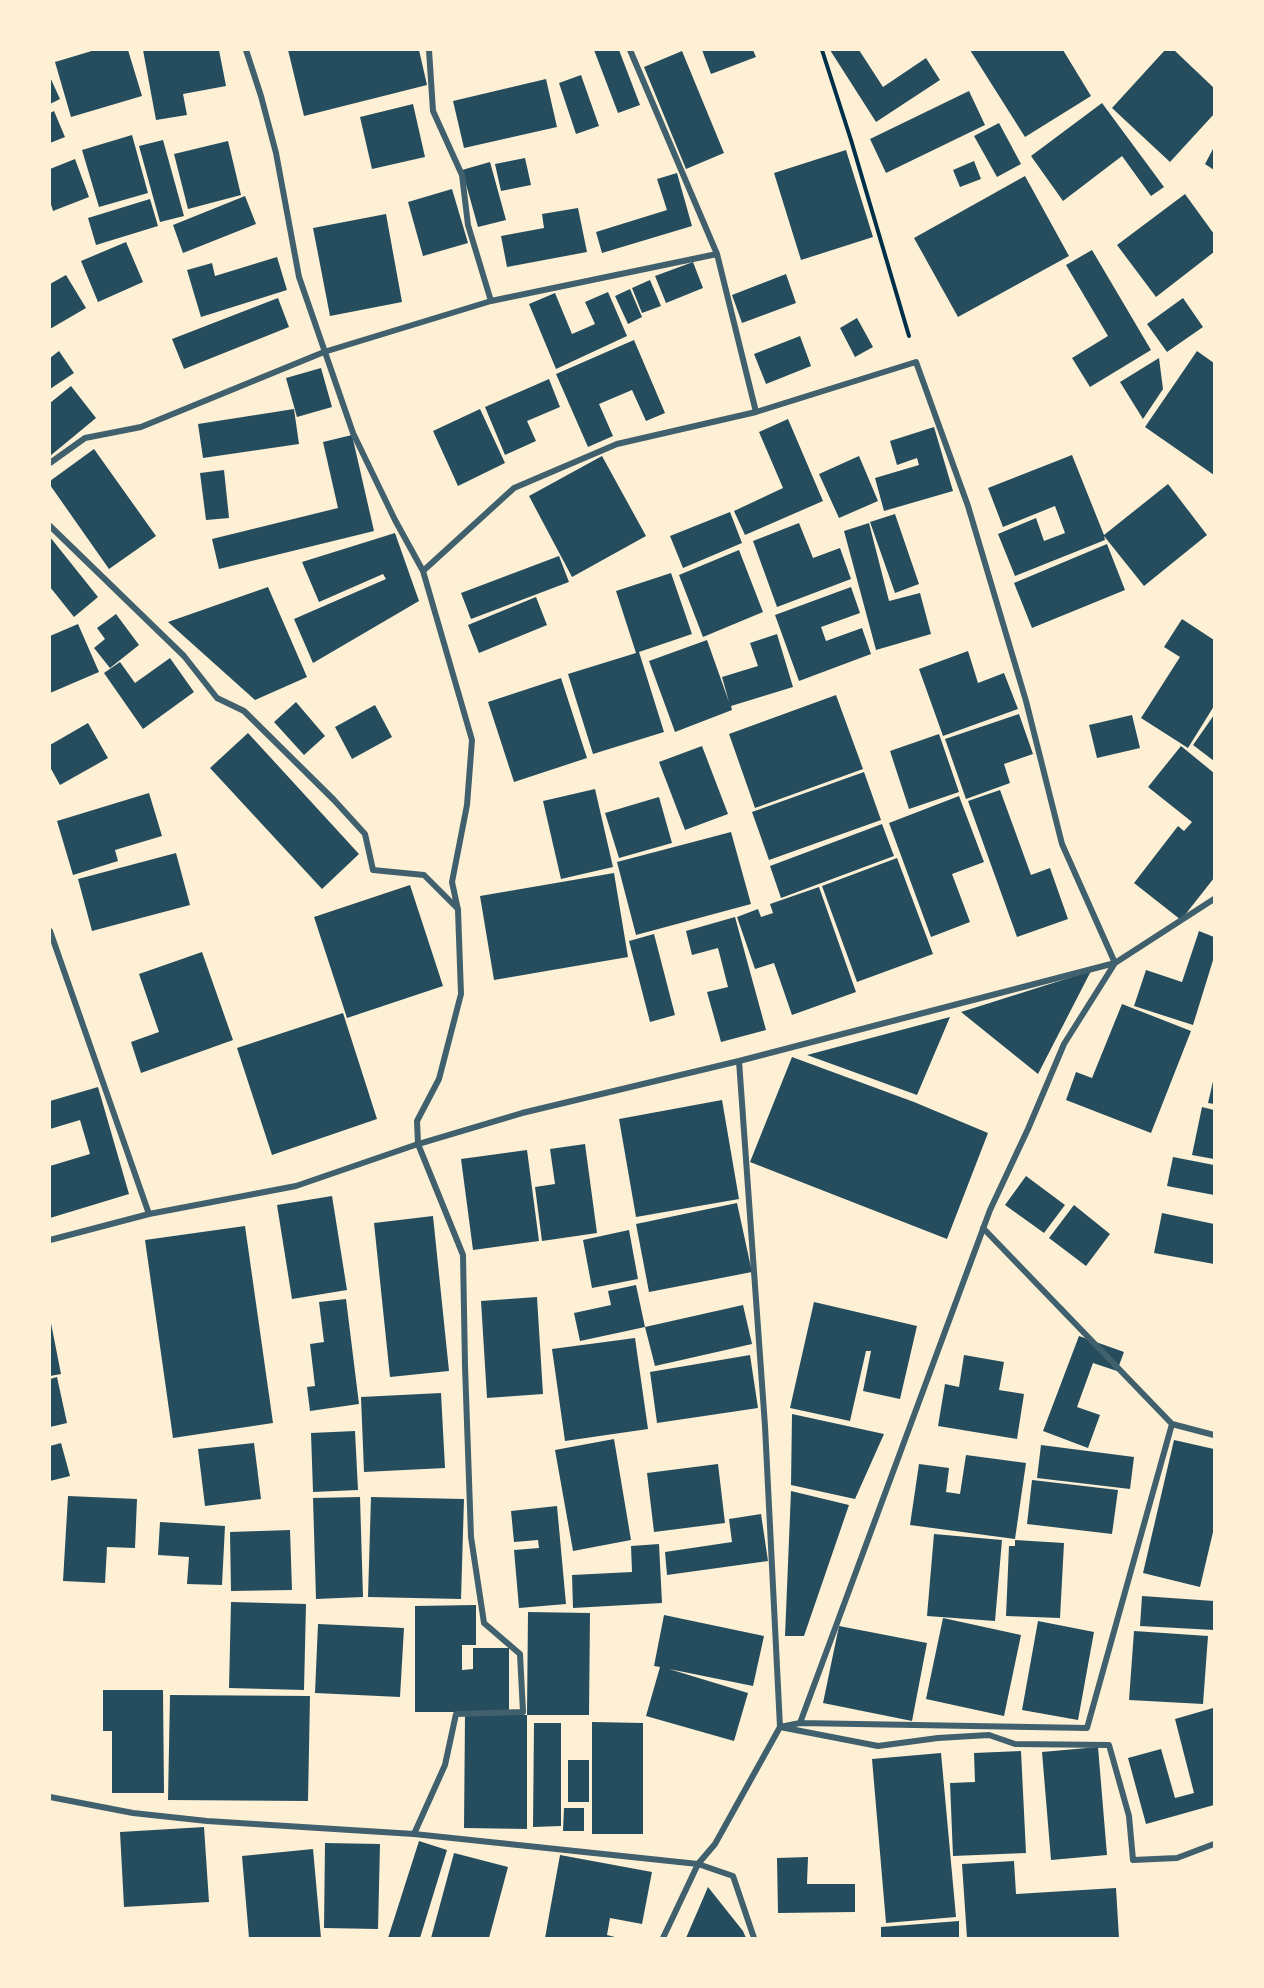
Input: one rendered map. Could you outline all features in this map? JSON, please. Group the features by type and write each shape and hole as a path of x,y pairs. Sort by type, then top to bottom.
{"street":[{"path":"246,50 276,153 299,277 353,433 395,520 423,571 472,740 467,805 452,882 458,910 460,994 439,1079 417,1121 418,1144 463,1255 471,1537 484,1623 520,1654 523,1712 456,1714 445,1765 414,1834"},
{"path":"429,50 433,111 462,175 468,225 491,301"},
{"path":"630,50 717,254 756,412"},
{"path":"50,464 85,438 141,427 324,352 491,301 717,254"},
{"path":"423,571 514,488 617,444 756,412 916,362 975,529 1026,701 1062,844 1115,963"},
{"path":"50,526 184,656 217,698 244,711 334,800 365,834 373,870 424,876 458,910"},
{"path":"50,1240 149,1214 296,1186 418,1144 522,1113 739,1061 1115,963 1215,899"},
{"path":"50,931 149,1214"},
{"path":"800,1723 990,1210 1064,1044 1115,963"},
{"path":"663,1938 698,1864 715,1844 780,1727 765,1426 739,1061"},
{"path":"983,1228 1172,1424 1215,1435"},
{"path":"780,1727 800,1723 1087,1728 1172,1424"},
{"path":"780,1727 879,1746 938,1738 989,1735 1015,1744 1109,1745 1129,1816 1133,1860 1177,1858 1215,1844"},
{"path":"50,1797 133,1813 196,1820 414,1834 698,1864 733,1876 754,1938"}],"path":[{"path":"822,50 851,140 916,362"}],"building":[{"path":"95,50 128,50 142,96 71,117 55,62"},
{"path":"143,50 219,50 226,86 183,94 187,115 156,120"},
{"path":"288,50 419,50 427,85 304,116"},
{"path":"594,50 619,50 640,105 618,113"},
{"path":"702,50 753,50 756,57 711,74"},
{"path":"830,50 859,50 883,87 926,58 940,80 876,122"},
{"path":"970,50 1063,50 1091,96 1025,137"},
{"path":"1165,50 1174,50 1214,88 1214,114 1170,162 1112,108"},
{"path":"682,51 724,153 686,169 644,67"},
{"path":"581,75 599,126 576,134 559,83"},
{"path":"50,77 60,99 50,104"},
{"path":"546,79 557,127 464,148 453,101"},
{"path":"969,91 985,125 886,173 870,139"},
{"path":"1102,103 1164,187 1151,196 1122,156 1063,201 1031,156"},
{"path":"413,104 425,157 372,169 360,117"},
{"path":"54,111 65,137 50,143 50,113"},
{"path":"999,123 1021,164 997,177 974,136"},
{"path":"132,135 148,193 99,207 82,150"},
{"path":"163,140 184,216 160,222 139,146"},
{"path":"228,141 241,195 188,209 174,154"},
{"path":"1214,147 1214,170 1205,164"},
{"path":"846,150 873,237 801,260 774,173"},
{"path":"525,158 531,185 501,191 495,164"},
{"path":"75,159 89,197 53,211 50,201 50,169"},
{"path":"974,161 981,179 960,187 953,170"},
{"path":"490,162 506,220 478,227 462,170"},
{"path":"677,173 692,226 602,253 596,232 667,210 657,179"},
{"path":"1025,176 1069,256 958,317 914,238"},
{"path":"452,189 468,243 423,256 408,202"},
{"path":"1185,194 1214,234 1214,252 1156,297 1117,245"},
{"path":"245,196 256,224 183,253 173,225"},
{"path":"150,199 158,226 96,245 88,218"},
{"path":"578,208 587,252 507,267 501,236 544,228 542,214"},
{"path":"386,214 402,302 330,316 313,228"},
{"path":"126,242 143,282 98,302 81,261"},
{"path":"1092,250 1151,350 1090,387 1072,358 1108,336 1066,265"},
{"path":"277,257 287,290 201,317 187,270 212,263 215,276"},
{"path":"693,262 703,288 666,303 655,276"},
{"path":"786,274 796,303 742,323 732,295"},
{"path":"66,275 86,308 50,329 50,284"},
{"path":"650,280 661,306 642,313 632,288"},
{"path":"630,289 642,317 628,324 615,296"},
{"path":"608,292 627,336 556,369 529,304 555,293 572,334 595,324 585,302"},
{"path":"278,298 289,327 184,369 172,339"},
{"path":"1183,298 1203,327 1167,352 1147,324"},
{"path":"857,318 873,347 855,357 840,328"},
{"path":"800,336 811,366 766,384 754,354"},
{"path":"634,340 665,413 646,421 632,390 599,404 613,436 588,447 556,374"},
{"path":"59,351 74,373 50,389 50,358"},
{"path":"1197,351 1214,363 1214,475 1145,427"},
{"path":"1159,358 1163,389 1143,419 1120,382"},
{"path":"321,368 332,407 297,417 286,378"},
{"path":"549,379 560,407 527,421 536,441 505,455 485,407"},
{"path":"71,386 96,418 50,456 50,403"},
{"path":"294,409 299,444 203,458 198,424"},
{"path":"480,409 505,463 458,486 433,431"},
{"path":"788,419 823,501 745,535 734,511 783,488 759,432"},
{"path":"934,427 953,491 884,511 875,478 919,465 917,458 897,465 890,441"},
{"path":"352,435 374,531 219,569 212,539 338,508 323,442"},
{"path":"94,449 156,536 109,569 50,485 50,481"},
{"path":"1072,455 1104,535 1168,484 1207,535 1144,586 1104,536 1105,540 1015,576 998,534 1036,518 1044,541 1065,533 1055,506 1003,527 988,488"},
{"path":"602,456 646,536 572,577 529,496"},
{"path":"859,456 878,501 839,518 819,474"},
{"path":"224,470 229,518 206,520 200,473"},
{"path":"730,512 742,543 683,568 670,536"},
{"path":"895,514 919,584 895,593 870,522"},
{"path":"799,523 813,558 840,548 851,579 777,607 753,541"},
{"path":"869,523 889,601 920,593 931,634 876,650 844,531"},
{"path":"395,533 419,601 313,663 294,619 386,579 383,574 319,602 302,562"},
{"path":"50,537 98,597 74,617 50,587"},
{"path":"1107,544 1125,590 1032,628 1014,583"},
{"path":"739,550 763,612 703,637 679,575"},
{"path":"559,556 569,582 471,619 461,593"},
{"path":"671,573 692,634 639,652 664,732 593,754 568,674 636,653 616,591"},
{"path":"268,587 307,677 255,700 168,622"},
{"path":"851,587 860,613 821,627 826,641 862,628 871,654 799,681 775,615"},
{"path":"536,597 547,625 479,653 468,625"},
{"path":"116,614 139,645 110,668 94,648 105,639 97,628"},
{"path":"1182,619 1214,640 1214,706 1188,748 1141,718 1180,657 1164,647"},
{"path":"78,624 99,672 50,693 50,636"},
{"path":"777,634 793,687 731,706 732,710 675,732 649,661 707,640 729,702 722,677 758,666 750,643"},
{"path":"968,651 978,683 1004,673 1018,709 943,736 919,669"},
{"path":"170,658 194,692 143,729 104,673 120,662 135,683"},
{"path":"561,678 587,758 514,782 488,702"},
{"path":"836,695 863,769 755,808 729,734"},
{"path":"296,702 325,736 304,755 274,722"},
{"path":"375,705 392,737 352,759 335,727"},
{"path":"1019,714 1033,754 1004,764 1010,783 966,799 945,739"},
{"path":"1132,715 1140,748 1097,758 1089,725"},
{"path":"1214,715 1214,761 1193,745"},
{"path":"88,723 108,758 60,785 50,767 50,745"},
{"path":"248,733 359,854 322,889 210,768"},
{"path":"939,734 959,792 909,809 890,751"},
{"path":"702,746 728,814 685,830 659,762"},
{"path":"1181,746 1214,773 1214,878 1181,920 1134,883 1178,826 1184,831 1192,822 1148,787"},
{"path":"864,772 881,820 769,860 752,812"},
{"path":"595,789 613,867 561,879 543,801"},
{"path":"1000,790 1031,875 1050,868 1068,919 1017,937 968,801"},
{"path":"149,793 162,836 115,850 118,861 73,875 57,821"},
{"path":"959,796 984,862 952,874 970,922 931,937 889,823"},
{"path":"659,797 672,843 619,858 605,813"},
{"path":"882,824 894,856 781,898 770,866"},
{"path":"731,832 751,904 636,935 617,862"},
{"path":"176,853 190,905 92,931 78,879"},
{"path":"897,858 933,954 857,982 822,886"},
{"path":"614,873 628,957 494,980 480,896"},
{"path":"410,885 443,986 347,1018 314,917"},
{"path":"819,887 856,992 792,1015 774,963 755,969 737,917 758,909 761,917 773,913 770,904"},
{"path":"735,917 766,1030 721,1042 707,992 728,987 718,948 692,955 686,931"},
{"path":"1199,931 1214,937 1214,957 1193,1025 1134,1006 1146,970 1182,982"},
{"path":"654,934 675,1015 650,1022 629,941"},
{"path":"202,952 233,1040 141,1073 131,1042 159,1032 139,974"},
{"path":"1091,971 1038,1074 961,1012"},
{"path":"1122,1004 1191,1031 1151,1133 1066,1100 1076,1072 1092,1078"},
{"path":"343,1013 377,1119 272,1155 237,1048"},
{"path":"950,1017 917,1095 807,1055"},
{"path":"792,1057 914,1102 988,1133 947,1239 750,1162"},
{"path":"1214,1077 1214,1104 1208,1103"},
{"path":"98,1087 129,1194 50,1218 50,1166 90,1154 80,1120 50,1129 50,1101"},
{"path":"722,1100 739,1199 636,1217 619,1119"},
{"path":"1202,1107 1214,1110 1214,1159 1192,1155"},
{"path":"585,1144 597,1233 542,1241 535,1187 555,1184 550,1149"},
{"path":"527,1150 539,1241 473,1250 461,1159"},
{"path":"1173,1157 1214,1165 1214,1195 1167,1186"},
{"path":"1026,1176 1065,1205 1044,1233 1005,1205"},
{"path":"332,1196 347,1290 292,1299 277,1205"},
{"path":"737,1203 752,1272 649,1292 636,1224"},
{"path":"1074,1205 1110,1234 1086,1266 1049,1238"},
{"path":"1162,1213 1214,1224 1214,1264 1154,1253"},
{"path":"433,1216 449,1371 390,1377 374,1223"},
{"path":"245,1226 273,1423 173,1438 145,1240"},
{"path":"629,1230 638,1279 592,1288 583,1240"},
{"path":"636,1285 645,1327 580,1341 574,1313 611,1305 608,1291"},
{"path":"537,1297 543,1394 487,1398 481,1301"},
{"path":"346,1299 359,1404 310,1411 307,1387 315,1386 310,1344 324,1342 319,1302"},
{"path":"814,1302 917,1326 900,1399 863,1391 871,1351 866,1351 850,1421 790,1408"},
{"path":"743,1305 752,1344 655,1366 645,1327"},
{"path":"50,1318 61,1374 50,1376"},
{"path":"1079,1336 1124,1352 1117,1371 1093,1363 1077,1407 1100,1415 1088,1448 1043,1431"},
{"path":"635,1338 648,1429 565,1441 552,1349"},
{"path":"750,1355 758,1408 657,1423 650,1372"},
{"path":"964,1355 1004,1362 999,1390 1024,1394 1017,1439 938,1426 945,1384 959,1387"},
{"path":"57,1377 67,1423 50,1427 50,1379"},
{"path":"441,1393 445,1468 364,1472 361,1397"},
{"path":"792,1414 884,1434 855,1499 791,1485"},
{"path":"355,1431 358,1490 313,1492 311,1433"},
{"path":"614,1439 631,1540 573,1551 555,1450"},
{"path":"1174,1440 1214,1449 1214,1528 1200,1587 1143,1573"},
{"path":"61,1443 70,1476 50,1481 50,1446"},
{"path":"254,1443 261,1499 205,1506 198,1449"},
{"path":"1041,1445 1134,1457 1130,1489 1037,1478"},
{"path":"966,1455 1026,1463 1015,1539 910,1525 919,1464 949,1468 946,1492 960,1494"},
{"path":"718,1464 725,1523 654,1532 647,1473"},
{"path":"1032,1480 1118,1490 1112,1534 1027,1524"},
{"path":"791,1491 849,1505 804,1636 785,1636"},
{"path":"68,1496 137,1499 135,1548 107,1547 105,1583 63,1581"},
{"path":"360,1497 363,1597 316,1599 313,1498"},
{"path":"371,1497 464,1499 461,1599 368,1597"},
{"path":"557,1506 566,1604 519,1608 514,1550 539,1548 538,1540 514,1542 511,1511"},
{"path":"761,1514 768,1561 667,1575 665,1552 732,1542 729,1519"},
{"path":"160,1522 225,1526 222,1585 187,1584 189,1557 158,1555"},
{"path":"290,1530 292,1590 231,1591 230,1532"},
{"path":"934,1534 1002,1540 995,1621 927,1616"},
{"path":"1015,1540 1064,1543 1060,1618 1006,1616 1009,1546 1015,1546"},
{"path":"659,1544 662,1603 573,1608 572,1575 632,1572 631,1546"},
{"path":"1142,1596 1214,1601 1214,1630 1140,1626"},
{"path":"231,1602 306,1604 304,1690 229,1688"},
{"path":"476,1605 476,1645 462,1645 462,1670 473,1669 473,1648 509,1648 509,1712 415,1712 415,1606"},
{"path":"528,1612 590,1613 589,1715 527,1715"},
{"path":"664,1615 764,1636 753,1686 669,1669 748,1693 734,1741 646,1716 660,1667 654,1666"},
{"path":"943,1618 1021,1635 1004,1716 926,1699"},
{"path":"1038,1621 1094,1632 1078,1720 1022,1710"},
{"path":"318,1624 404,1628 400,1697 315,1693"},
{"path":"839,1626 927,1643 912,1721 823,1703"},
{"path":"1134,1631 1208,1636 1203,1704 1129,1700"},
{"path":"103,1690 163,1690 164,1793 112,1793 112,1731 103,1731"},
{"path":"170,1695 310,1696 308,1801 168,1800"},
{"path":"1213,1708 1214,1805 1146,1824 1128,1758 1161,1749 1175,1798 1194,1793 1175,1719"},
{"path":"465,1715 527,1715 527,1829 464,1828"},
{"path":"592,1722 643,1723 643,1834 592,1834"},
{"path":"534,1723 561,1723 561,1826 533,1827"},
{"path":"1098,1747 1107,1855 1051,1860 1042,1752"},
{"path":"1021,1751 1026,1853 953,1856 950,1783 975,1782 974,1753"},
{"path":"941,1753 956,1917 886,1923 872,1759"},
{"path":"568,1760 589,1760 589,1802 568,1802"},
{"path":"564,1808 584,1808 584,1831 563,1831"},
{"path":"204,1827 209,1902 124,1907 120,1832"},
{"path":"419,1841 447,1850 420,1938 388,1938"},
{"path":"325,1843 380,1844 378,1929 324,1928"},
{"path":"313,1849 321,1938 249,1938 242,1856"},
{"path":"454,1853 508,1867 489,1938 431,1938"},
{"path":"560,1855 652,1872 642,1924 610,1918 607,1935 619,1938 545,1938"},
{"path":"808,1857 807,1884 855,1884 855,1912 778,1913 777,1858"},
{"path":"1014,1861 1016,1894 1116,1888 1119,1938 967,1938 962,1864"},
{"path":"708,1887 743,1931 746,1938 686,1938"},
{"path":"959,1921 959,1938 881,1938 881,1927"}]}
